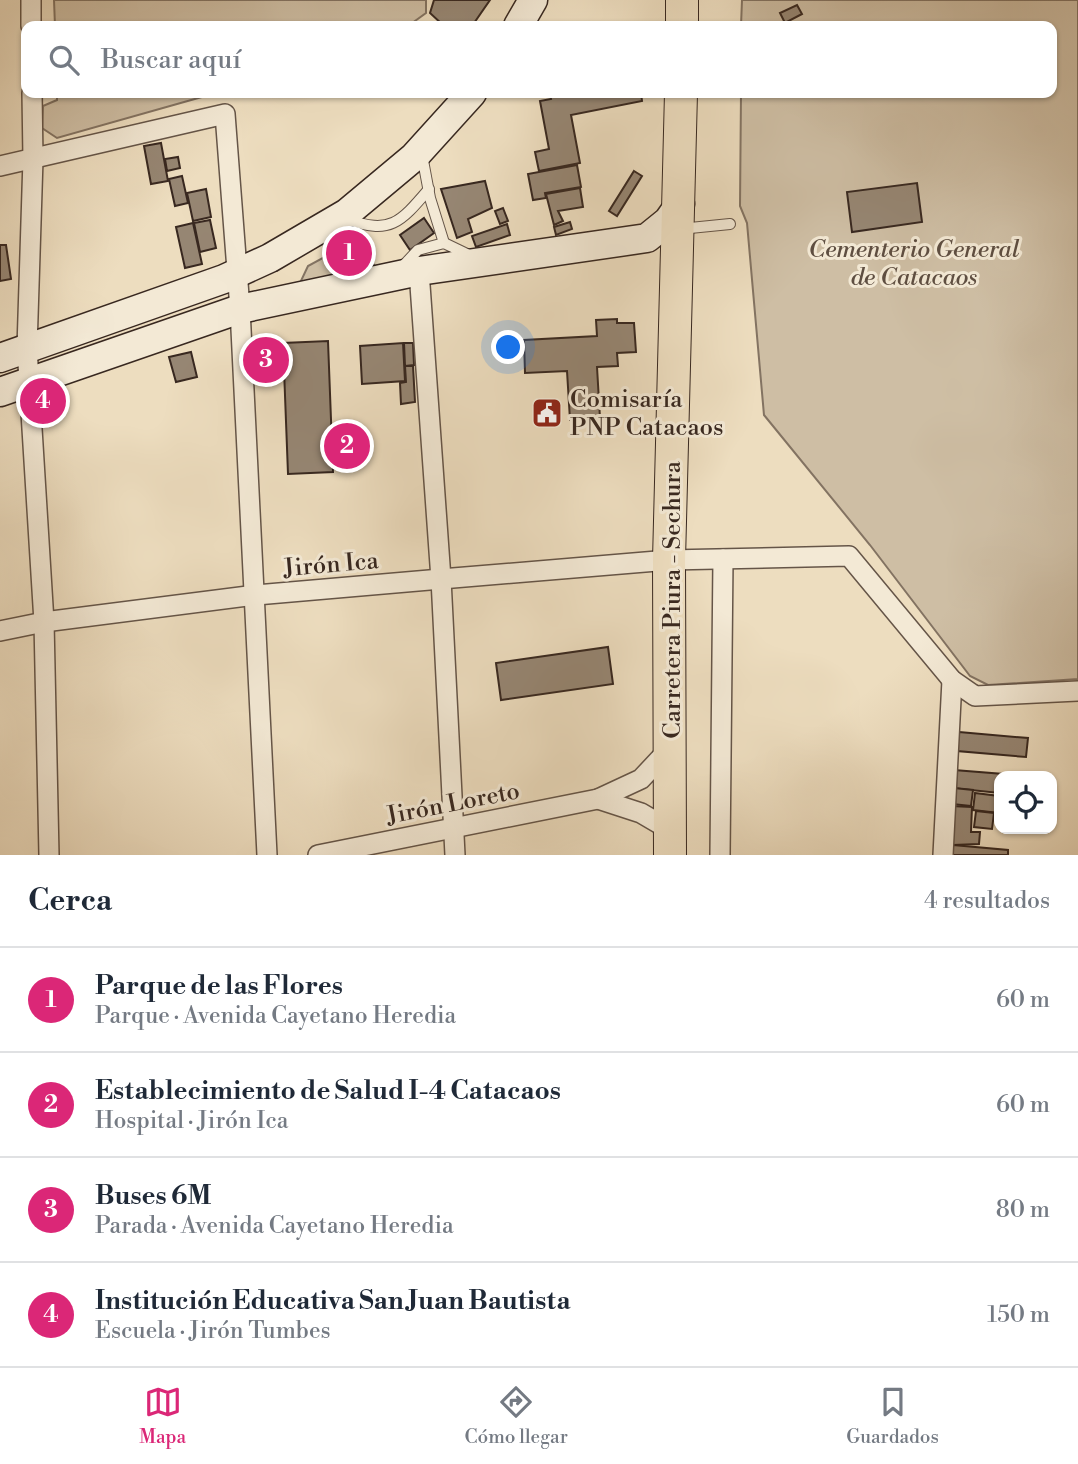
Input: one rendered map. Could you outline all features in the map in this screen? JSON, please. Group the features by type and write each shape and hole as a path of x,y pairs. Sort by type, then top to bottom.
{"main road":[{"path":"521,21 533,0"},
{"path":"682,0 682,21"},
{"path":"0,358 270,258 340,217 421,149 467,98"},
{"name":"Carretera Piura - Sechura","path":"670,843 669,560 679,261 681,98"},
{"path":"0,392 240,309 406,274 647,238 668,221 680,216"},
{"path":"647,238 679,261"}],"street":[{"path":"31,0 31,21"},
{"path":"32,98 33,159 27,348 44,622 50,855"},
{"path":"0,166 225,114 238,272 267,855"},
{"path":"406,274 442,579 454,855"},
{"name":"Jirón Ica","path":"0,631 44,622 256,595 669,560 849,556 952,680"},
{"path":"720,855 723,559"},
{"path":"952,680 975,696 1078,691"},
{"path":"943,855 952,680"},
{"name":"Jirón Loreto","path":"318,855 598,799 641,779 671,747"},
{"name":"Jirón Loreto","path":"598,799 641,813 670,843"}],"lane":[{"path":"421,149 444,243"},
{"path":"340,217 372,229 388,227 412,209 429,189"},
{"path":"680,216 730,224"},
{"path":"406,274 418,250 444,243 483,264"}],"green space":[{"path":"54,0 426,0 426,13 415,21 55,21"},
{"name":"Cementerio General de Catacaos","path":"742,0 1078,0 1078,679 988,685 970,676 870,545 764,415 747,223 740,206 741,98 1057,98 1057,21 741,21"},
{"path":"198,98 57,138 42,128 43,106 57,100"},
{"path":"356,240 377,269 299,285 308,266"}],"building":[{"path":"434,0 490,0 475,21 439,21 430,13"},
{"path":"797,5 802,14 784,21 780,13"},
{"path":"642,98 642,101 571,115 580,163 539,171 535,152 549,149 540,101"},
{"path":"161,143 168,181 151,184 144,146"},
{"path":"178,157 180,168 167,171 165,159"},
{"path":"577,165 581,187 545,193 546,198 533,200 528,174"},
{"path":"634,171 642,176 617,216 609,211"},
{"path":"182,176 188,203 175,206 169,179"},
{"path":"485,181 492,208 468,219 472,232 457,238 441,189"},
{"path":"917,183 922,222 852,232 847,192"},
{"path":"580,188 583,207 558,211 563,221 554,225 546,194"},
{"path":"206,189 211,217 193,221 187,193"},
{"path":"503,208 508,221 500,224 495,211"},
{"path":"424,218 434,233 410,250 400,235"},
{"path":"210,220 216,248 200,252 194,223"},
{"path":"570,222 572,229 556,235 554,227"},
{"path":"193,223 202,264 185,268 176,227"},
{"path":"507,224 510,235 476,247 472,236"},
{"path":"0,245 6,245 11,279 0,281"},
{"path":"617,319 617,323 634,323 636,352 617,353 618,366 597,367 600,418 570,420 567,371 525,373 524,340 597,336 596,320"},
{"path":"328,341 333,472 288,474 283,343"},
{"path":"403,343 405,381 362,384 360,346"},
{"path":"404,343 413,343 414,365 405,366"},
{"path":"191,352 197,377 176,382 169,357"},
{"path":"405,366 413,366 415,402 401,404 400,383 406,382"},
{"path":"608,647 613,684 501,700 496,663"},
{"path":"959,732 1028,738 1026,757 957,751"},
{"path":"954,770 994,773 994,792 952,788"},
{"path":"954,788 973,790 971,806 952,804"},
{"path":"975,793 994,795 994,812 973,810"},
{"path":"951,806 972,807 971,832 980,832 979,844 953,845"},
{"path":"976,811 994,813 992,829 974,827"},
{"path":"953,845 1008,850 1008,855 952,855"}],"place":[{"name":"Parque de las Flores","path":"349,253"},
{"name":"Buses 6M","path":"266,360"},
{"name":"Institución Educativa San Juan Bautista","path":"43,401"},
{"name":"Comisaría PNP Catacaos","path":"547,413"},
{"name":"Establecimiento de Salud I-4 Catacaos","path":"347,446"}]}
